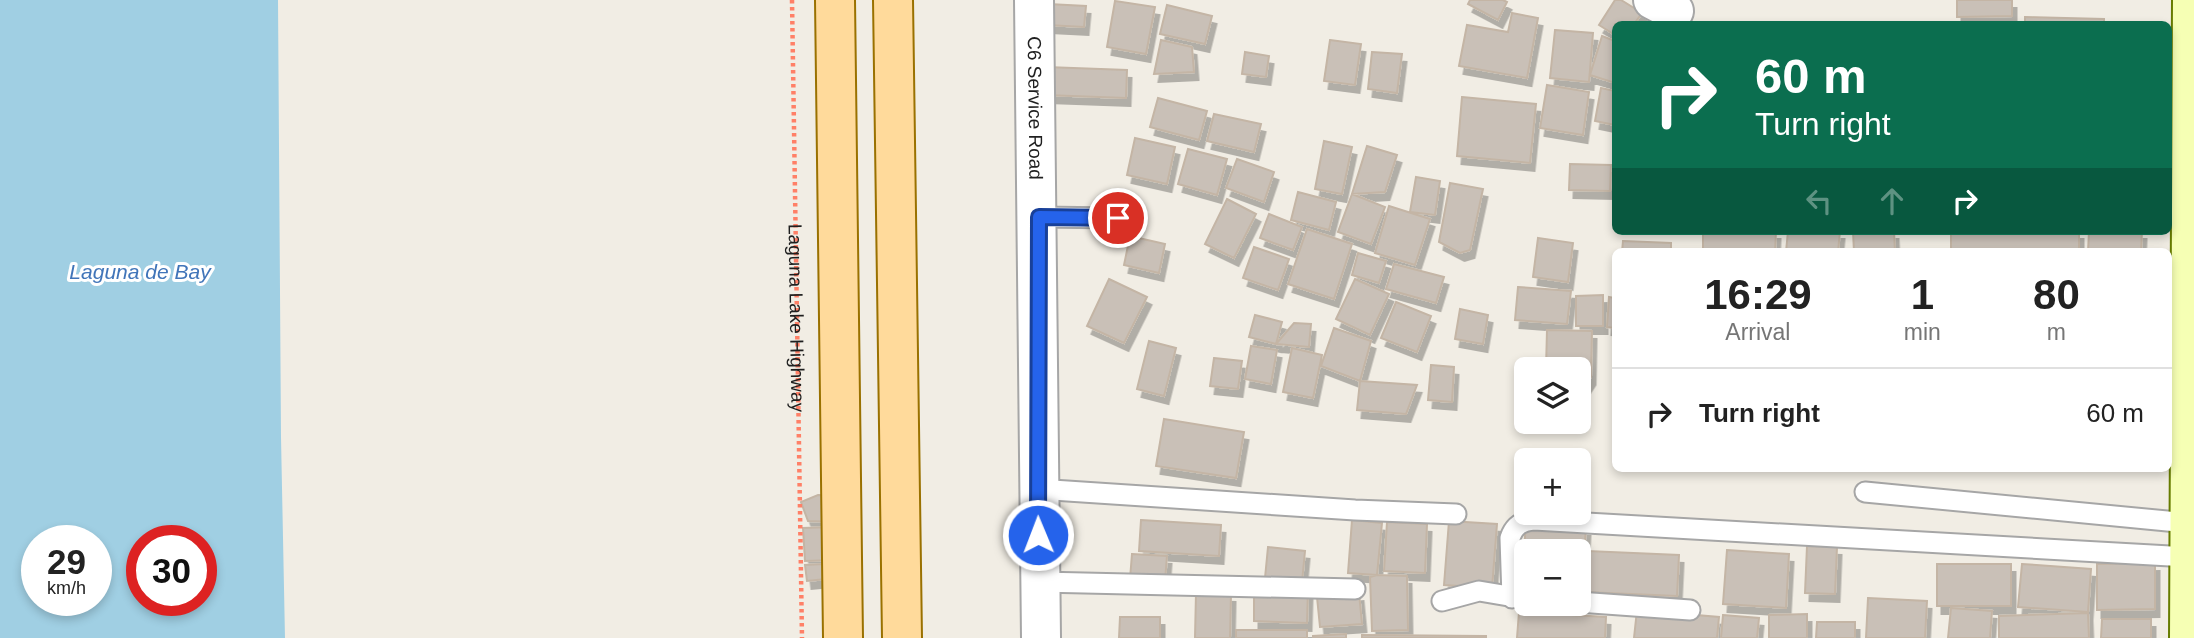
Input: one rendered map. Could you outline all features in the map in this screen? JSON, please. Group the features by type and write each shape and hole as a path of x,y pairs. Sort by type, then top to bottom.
{"main road":[{"path":"835,0 843,638"},
{"path":"893,0 902,638"},
{"path":"2189,638 2179,290 2192,0"}],"street":[{"name":"C6 Service Road","path":"1034,0 1039,217 1037,489 1041,638"}],"lane":[{"path":"1039,217 1118,218"},
{"path":"1037,489 1456,514"},
{"path":"1865,492 2188,540"},
{"path":"1514,565 1510,538 1512,531 1524,521 1534,520 2188,540"},
{"path":"1040,582 1355,589"},
{"path":"1442,601 1479,591 1514,597"},
{"path":"1591,603 1690,610"}],"path":[{"name":"Laguna Lake Highway","path":"792,0 802,638"}],"water":[{"name":"Laguna de Bay","path":"0,0 278,0 285,638 0,638"}],"building":[{"path":"1470,0 1507,2 1498,20 1468,4"},
{"path":"1615,0 1621,0 1642,13 1636,21 1612,21 1612,33 1599,25"},
{"path":"1957,0 2012,0 2012,16 1957,17"},
{"path":"1115,1 1155,7 1146,54 1107,47"},
{"path":"1048,4 1086,6 1084,27 1047,25"},
{"path":"1167,5 1212,16 1205,44 1160,34"},
{"path":"1512,13 1538,18 1527,78 1459,66 1467,25 1508,32"},
{"path":"2025,17 2104,19 2104,21 2025,21"},
{"path":"1555,30 1593,33 1589,82 1550,78"},
{"path":"1602,36 1612,40 1612,82 1590,75"},
{"path":"1161,40 1192,47 1194,72 1154,74"},
{"path":"1330,40 1361,44 1355,85 1324,81"},
{"path":"1245,52 1269,56 1266,77 1242,74"},
{"path":"1372,52 1402,54 1397,93 1368,89"},
{"path":"1046,67 1127,70 1126,98 1045,95"},
{"path":"1547,85 1589,92 1583,135 1540,128"},
{"path":"1601,88 1612,90 1612,124 1595,121"},
{"path":"1462,97 1536,104 1530,163 1457,156"},
{"path":"1158,98 1207,111 1199,140 1150,127"},
{"path":"1214,114 1261,124 1254,152 1207,141"},
{"path":"1135,138 1175,147 1167,184 1127,175"},
{"path":"1324,141 1352,147 1342,194 1315,189"},
{"path":"1367,146 1397,155 1385,192 1352,194"},
{"path":"1188,149 1227,159 1217,195 1178,184"},
{"path":"1237,159 1274,172 1264,202 1226,188"},
{"path":"1570,164 1611,165 1610,191 1569,190"},
{"path":"1416,177 1440,181 1435,215 1410,212"},
{"path":"1450,183 1483,189 1470,250 1460,253 1439,242"},
{"path":"1298,192 1336,202 1329,230 1291,220"},
{"path":"1352,194 1385,207 1371,244 1338,232"},
{"path":"1227,199 1256,214 1234,258 1205,244"},
{"path":"1389,206 1430,219 1415,265 1375,253"},
{"path":"1269,214 1302,227 1293,250 1260,238"},
{"path":"1307,229 1352,244 1334,299 1288,284"},
{"path":"1703,235 1776,235 1775,248 1703,248"},
{"path":"1788,235 1840,235 1838,248 1786,248"},
{"path":"1853,235 1894,235 1895,248 1854,248"},
{"path":"1951,235 2079,235 2079,248 1951,248"},
{"path":"2089,235 2142,235 2141,248 2088,248"},
{"path":"1130,236 1165,244 1159,273 1124,265"},
{"path":"1538,238 1573,243 1568,282 1533,277"},
{"path":"1623,241 1671,243 1671,248 1622,248"},
{"path":"1254,247 1289,259 1278,290 1243,278"},
{"path":"1358,253 1386,261 1379,283 1352,275"},
{"path":"1394,264 1444,277 1436,303 1386,289"},
{"path":"1109,279 1147,297 1124,343 1087,326"},
{"path":"1355,279 1389,294 1370,335 1336,319"},
{"path":"1518,287 1571,291 1567,324 1515,320"},
{"path":"1603,295 1603,326 1576,326 1576,296"},
{"path":"1609,297 1612,298 1612,328 1607,327"},
{"path":"1396,302 1431,316 1417,352 1381,338"},
{"path":"1460,309 1488,315 1483,344 1455,339"},
{"path":"1255,315 1282,322 1276,344 1249,337"},
{"path":"1294,323 1311,324 1309,347 1276,344"},
{"path":"1334,328 1371,341 1360,381 1321,366"},
{"path":"1547,330 1592,331 1591,377 1591,357 1546,357"},
{"path":"1149,341 1176,348 1164,396 1137,389"},
{"path":"1251,346 1277,350 1271,384 1245,379"},
{"path":"1292,348 1322,355 1313,398 1283,392"},
{"path":"1214,358 1242,361 1238,389 1210,386"},
{"path":"1431,365 1454,367 1452,402 1428,400"},
{"path":"1360,381 1417,385 1406,414 1357,410"},
{"path":"1164,419 1244,432 1236,478 1156,466"},
{"path":"818,495 838,496 838,522 808,521 801,502"},
{"path":"1141,520 1221,525 1219,556 1139,551"},
{"path":"1352,520 1382,523 1377,575 1348,573"},
{"path":"1449,521 1497,524 1492,588 1444,585"},
{"path":"1387,522 1427,524 1425,573 1384,571"},
{"path":"1526,525 1586,528 1585,539 1525,539"},
{"path":"832,527 834,560 805,561 803,528"},
{"path":"1807,546 1837,547 1835,594 1805,593"},
{"path":"1268,547 1305,551 1302,582 1265,578"},
{"path":"1727,550 1789,554 1786,608 1723,604"},
{"path":"1591,551 1679,555 1677,596 1591,592"},
{"path":"1132,554 1167,556 1165,581 1130,579"},
{"path":"2155,563 2155,609 2097,610 2097,564"},
{"path":"824,564 826,579 807,581 805,565"},
{"path":"1937,564 2011,564 2011,606 1937,606"},
{"path":"2022,564 2091,569 2088,612 2018,607"},
{"path":"1407,576 1408,630 1372,631 1370,577"},
{"path":"1254,588 1308,589 1307,623 1254,621"},
{"path":"1196,593 1231,594 1230,638 1195,638"},
{"path":"1359,593 1362,624 1320,627 1317,597"},
{"path":"1868,598 1927,601 1925,638 1866,638"},
{"path":"1951,608 1992,611 1990,638 1948,638"},
{"path":"1637,610 1719,617 1717,638 1634,638"},
{"path":"2088,613 2089,638 1999,638 1999,616"},
{"path":"1807,614 1807,638 1769,638 1769,615"},
{"path":"1723,615 1759,618 1757,638 1721,638"},
{"path":"1519,616 1606,617 1605,638 1517,638"},
{"path":"1120,617 1160,617 1160,638 1119,638"},
{"path":"2102,619 2151,619 2151,638 2101,638"},
{"path":"1817,622 1855,622 1855,638 1816,638"},
{"path":"1236,630 1307,630 1307,638 1236,638"},
{"path":"1346,634 1346,638 1313,638 1313,636"},
{"path":"1362,635 1486,636 1486,638 1362,638"}],"route":[{"path":"1038,535 1039,217 1118,218"}]}
